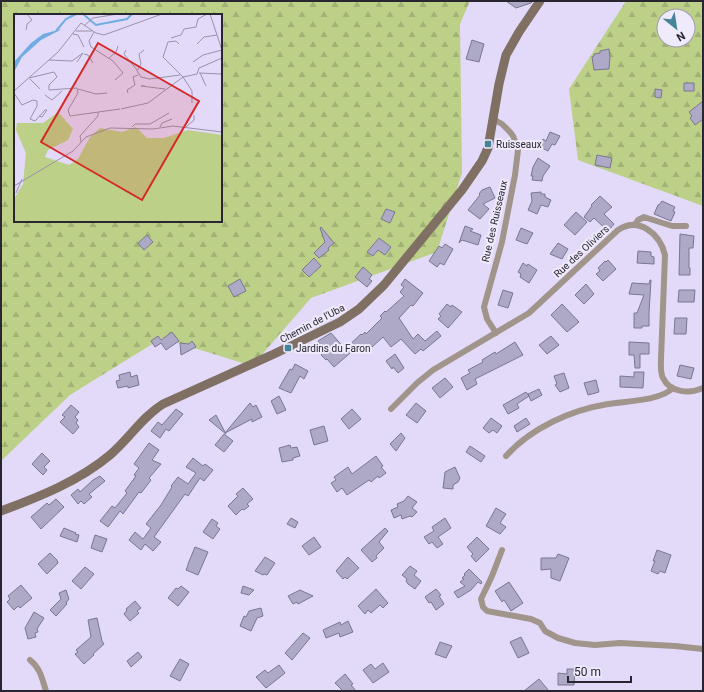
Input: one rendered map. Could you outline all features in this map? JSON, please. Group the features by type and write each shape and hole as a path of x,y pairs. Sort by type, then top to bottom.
{"street":[{"name":"Chemin de l'Uba","path":"1,511 51,490 98,464 124,442 150,414 164,404 288,348 340,322 356,312 389,279 472,176 486,152 506,55 519,32 540,1"},
{"name":"Rue des Ruisseaux","path":"493,119 502,124 510,132 518,150 515,175 502,242 484,306 487,319 496,333"},
{"name":"Rue des Oliviers","path":"391,409 417,383 433,370 529,313 618,230 627,226 635,225 638,220 644,217 672,226 686,226"},
{"path":"635,225 647,229 656,235 664,250 661,368 663,378 673,388 678,390 688,391 703,388"},
{"path":"506,456 522,441 564,417 602,406 659,396 673,388"},
{"path":"502,550 481,599 483,607 487,611 531,619 540,623 545,631 558,638 575,644 595,645 620,643 703,649"},
{"path":"30,660 41,673 46,691"}],"green space":[{"path":"1,1 470,1 460,24 462,173 437,252 311,298 252,366 162,338 70,395 1,461"},
{"path":"626,1 703,1 703,206 578,160 569,89"}],"building":[{"path":"506,1 532,1 532,2 516,8"},
{"path":"472,40 484,44 479,62 466,59"},
{"path":"609,49 609,69 594,70 592,57 594,54"},
{"path":"684,83 694,83 694,91 684,91"},
{"path":"655,89 662,90 661,98 655,97"},
{"path":"703,101 703,119 695,125 690,118 692,116 689,112"},
{"path":"550,132 560,136 555,145 552,144 548,151 540,147 543,139 546,141"},
{"path":"597,155 612,158 610,168 595,165"},
{"path":"538,158 550,166 543,176 542,181 532,180 533,176 531,176 533,167"},
{"path":"490,187 495,198 483,204 489,209 480,219 468,210 480,195 479,194 482,190"},
{"path":"541,192 541,194 545,194 545,197 551,200 548,207 541,205 537,214 528,210 532,201 531,193"},
{"path":"600,196 612,207 604,214 614,224 608,231 594,218 590,222 584,217 592,206 591,205"},
{"path":"662,201 675,207 673,211 675,212 671,221 654,214 658,205"},
{"path":"386,209 395,212 390,223 381,219"},
{"path":"576,212 587,222 575,235 564,225"},
{"path":"465,226 473,229 470,231 481,235 478,245 462,240 459,243"},
{"path":"321,227 334,243 328,248 329,250 319,258 314,253 325,242 320,228"},
{"path":"521,228 533,233 527,244 516,240"},
{"path":"680,234 694,236 693,248 689,248 690,275 679,275"},
{"path":"147,235 153,242 144,250 138,243"},
{"path":"379,238 391,247 385,255 378,250 373,256 367,252"},
{"path":"558,243 568,249 562,259 550,254"},
{"path":"445,244 453,249 444,265 440,263 437,267 429,261 439,246 442,248"},
{"path":"638,251 651,252 651,256 654,257 654,264 637,263"},
{"path":"314,258 321,266 309,277 302,270"},
{"path":"608,260 616,269 603,281 596,274 600,271 598,268"},
{"path":"523,263 527,266 528,264 537,270 529,283 520,277 521,274 518,272"},
{"path":"363,267 372,275 369,279 372,281 367,287 355,277"},
{"path":"240,279 246,291 234,297 228,286"},
{"path":"405,279 423,293 413,306 411,305 399,318 413,339 418,334 425,341 437,331 441,336 423,351 421,349 415,354 401,339 391,347 383,337 372,347 370,345 361,352 357,347 334,367 321,355 324,352 318,341 331,333 345,349 361,334 362,335 365,332 366,334 382,318 380,316 385,311 386,312 404,296 400,292 404,287 401,285"},
{"path":"650,280 649,326 634,328 634,313 637,313 644,295 629,294 632,283 649,284"},
{"path":"586,284 594,294 584,304 575,295"},
{"path":"503,290 513,293 508,308 498,305"},
{"path":"679,290 695,290 694,302 678,302"},
{"path":"447,304 451,307 452,305 462,312 448,328 438,319 441,316 439,314"},
{"path":"562,304 579,322 567,332 551,315"},
{"path":"675,318 687,318 686,334 674,334"},
{"path":"172,332 179,341 166,350 161,343 155,347 151,341 158,336 161,340"},
{"path":"551,336 559,345 547,354 539,345"},
{"path":"192,341 196,347 181,355 180,343 189,344"},
{"path":"515,342 523,355 475,379 477,384 467,390 461,378 470,373 468,370 483,362 482,360 495,352 496,354"},
{"path":"629,342 649,343 649,354 640,354 640,368 635,368 634,355 629,355"},
{"path":"395,354 404,368 398,373 393,367 392,369 386,361"},
{"path":"295,364 308,371 304,379 300,376 291,393 279,388 290,369 292,370"},
{"path":"680,365 694,368 691,379 677,376"},
{"path":"130,372 131,377 137,375 139,385 128,388 128,386 118,388 116,381 120,380 119,375"},
{"path":"634,372 644,372 643,388 620,387 620,376 634,377"},
{"path":"564,373 569,388 560,392 555,385 557,384 554,376"},
{"path":"445,378 453,387 440,398 432,388"},
{"path":"596,380 599,392 588,395 584,383"},
{"path":"539,389 542,395 531,401 528,394"},
{"path":"526,392 529,396 517,404 519,408 508,414 503,405"},
{"path":"279,396 286,410 277,414 271,401"},
{"path":"250,403 253,407 256,405 262,417 252,422 252,419 225,433"},
{"path":"416,403 426,411 417,423 406,415"},
{"path":"71,405 79,412 75,417 78,420 76,423 79,427 73,434 60,422 65,417 62,415"},
{"path":"176,409 183,414 169,431 166,429 160,438 151,431 158,422 162,425"},
{"path":"352,409 361,419 349,429 341,419"},
{"path":"216,415 226,434 209,420"},
{"path":"491,418 502,426 497,433 493,430 489,433 483,428"},
{"path":"526,418 530,424 517,432 514,426"},
{"path":"324,426 328,441 314,445 310,430"},
{"path":"401,433 405,438 396,451 390,444"},
{"path":"224,434 233,441 224,452 215,445"},
{"path":"149,443 159,450 152,460 161,464 149,478 151,480 141,493 139,492 123,514 120,511 108,527 100,521 112,506 115,508 127,493 125,491 136,476 134,475 139,468 134,464"},
{"path":"290,445 291,448 297,447 300,456 293,458 293,460 282,462 279,448"},
{"path":"470,446 485,456 481,462 466,452"},
{"path":"42,453 50,461 44,467 47,470 43,475 32,464"},
{"path":"376,456 383,466 381,467 386,473 379,478 378,476 371,482 369,480 347,495 342,488 337,492 331,483 336,480 334,477 348,467 352,474"},
{"path":"193,458 203,466 205,464 213,470 204,481 200,478 188,496 185,494 154,537 161,542 153,551 145,544 141,550 129,540 135,532 143,539 151,528 146,524 161,505 172,487 171,486 178,477 188,484 196,473 186,467"},
{"path":"455,467 460,478 458,482 453,485 453,489 443,488 445,472"},
{"path":"100,476 105,481 89,494 92,497 84,504 81,501 78,504 71,495 78,489 80,492 93,480"},
{"path":"243,488 253,499 247,504 249,506 244,510 242,509 236,515 228,506 238,496 236,494"},
{"path":"408,496 417,502 412,508 417,512 412,517 410,516 402,519 401,515 394,518 391,510 398,507 397,504 404,501"},
{"path":"56,499 64,507 41,529 31,517 47,503 49,505"},
{"path":"496,508 506,514 500,523 506,527 500,534 486,526"},
{"path":"291,518 298,522 295,528 287,524"},
{"path":"445,518 451,528 438,537 443,544 437,548 432,542 429,544 424,537 434,531 432,527"},
{"path":"212,519 218,523 216,526 220,529 213,539 203,532"},
{"path":"64,528 79,535 77,542 60,536"},
{"path":"385,528 388,531 379,542 384,548 372,562 361,550"},
{"path":"95,535 107,539 102,552 91,548"},
{"path":"314,537 321,547 309,555 302,546"},
{"path":"477,537 489,549 476,562 471,556 473,554 467,547"},
{"path":"195,547 208,552 198,575 186,570"},
{"path":"657,550 671,555 665,573 660,571 658,574 651,571"},
{"path":"50,553 58,563 47,574 38,564"},
{"path":"558,554 569,558 560,581 551,578 551,569 541,570 541,558 556,558"},
{"path":"265,557 275,563 267,575 263,575 255,571"},
{"path":"348,557 359,568 347,579 345,577 343,579 336,571"},
{"path":"410,566 417,571 414,575 421,581 415,589 408,584 406,581 407,579 402,575"},
{"path":"85,567 94,574 81,589 72,581"},
{"path":"469,569 482,582 481,584 478,582 471,590 458,598 454,592 465,586 460,582 464,579 462,578 465,575 464,574"},
{"path":"509,582 523,603 511,611 504,600 502,602 495,591"},
{"path":"21,585 32,598 20,608 18,606 14,610 7,602 10,599 8,596"},
{"path":"181,586 189,592 178,606 168,598 176,588 178,589"},
{"path":"243,586 254,590 249,595 241,593"},
{"path":"376,589 388,603 383,608 380,605 371,613 368,610 365,614 358,606"},
{"path":"436,589 441,595 439,596 444,604 436,610 431,602 429,603 425,597"},
{"path":"66,590 69,599 66,603 67,604 56,616 50,610 61,599 59,593"},
{"path":"300,590 313,596 298,604 297,602 293,604 288,596"},
{"path":"135,601 141,608 137,611 139,613 130,621 124,614 127,610 126,609"},
{"path":"261,608 263,616 257,618 251,631 240,626 244,616 246,617 249,611"},
{"path":"34,612 44,618 37,629 38,632 35,633 36,637 28,639 25,628"},
{"path":"97,618 104,644 84,664 75,654 78,652 76,650 91,637 88,620"},
{"path":"348,621 353,632 340,637 339,633 326,638 323,630 340,622 341,625"},
{"path":"303,633 310,638 292,660 285,653"},
{"path":"521,637 529,653 518,658 510,642"},
{"path":"440,642 452,646 446,658 435,654"},
{"path":"138,652 142,657 131,667 127,661"},
{"path":"180,659 189,664 180,681 170,676"},
{"path":"383,663 389,672 373,683 363,670 371,664 375,669"},
{"path":"279,665 285,673 266,688 256,677 265,670 268,673"},
{"path":"567,669 575,669 574,685 558,685 558,673 567,674"},
{"path":"345,674 353,684 351,685 356,691 343,691 335,683"},
{"path":"539,679 549,691 524,691"}],"place":[{"name":"Ruisseaux","path":"488,144"},
{"name":"Jardins du Faron","path":"288,348"}]}
